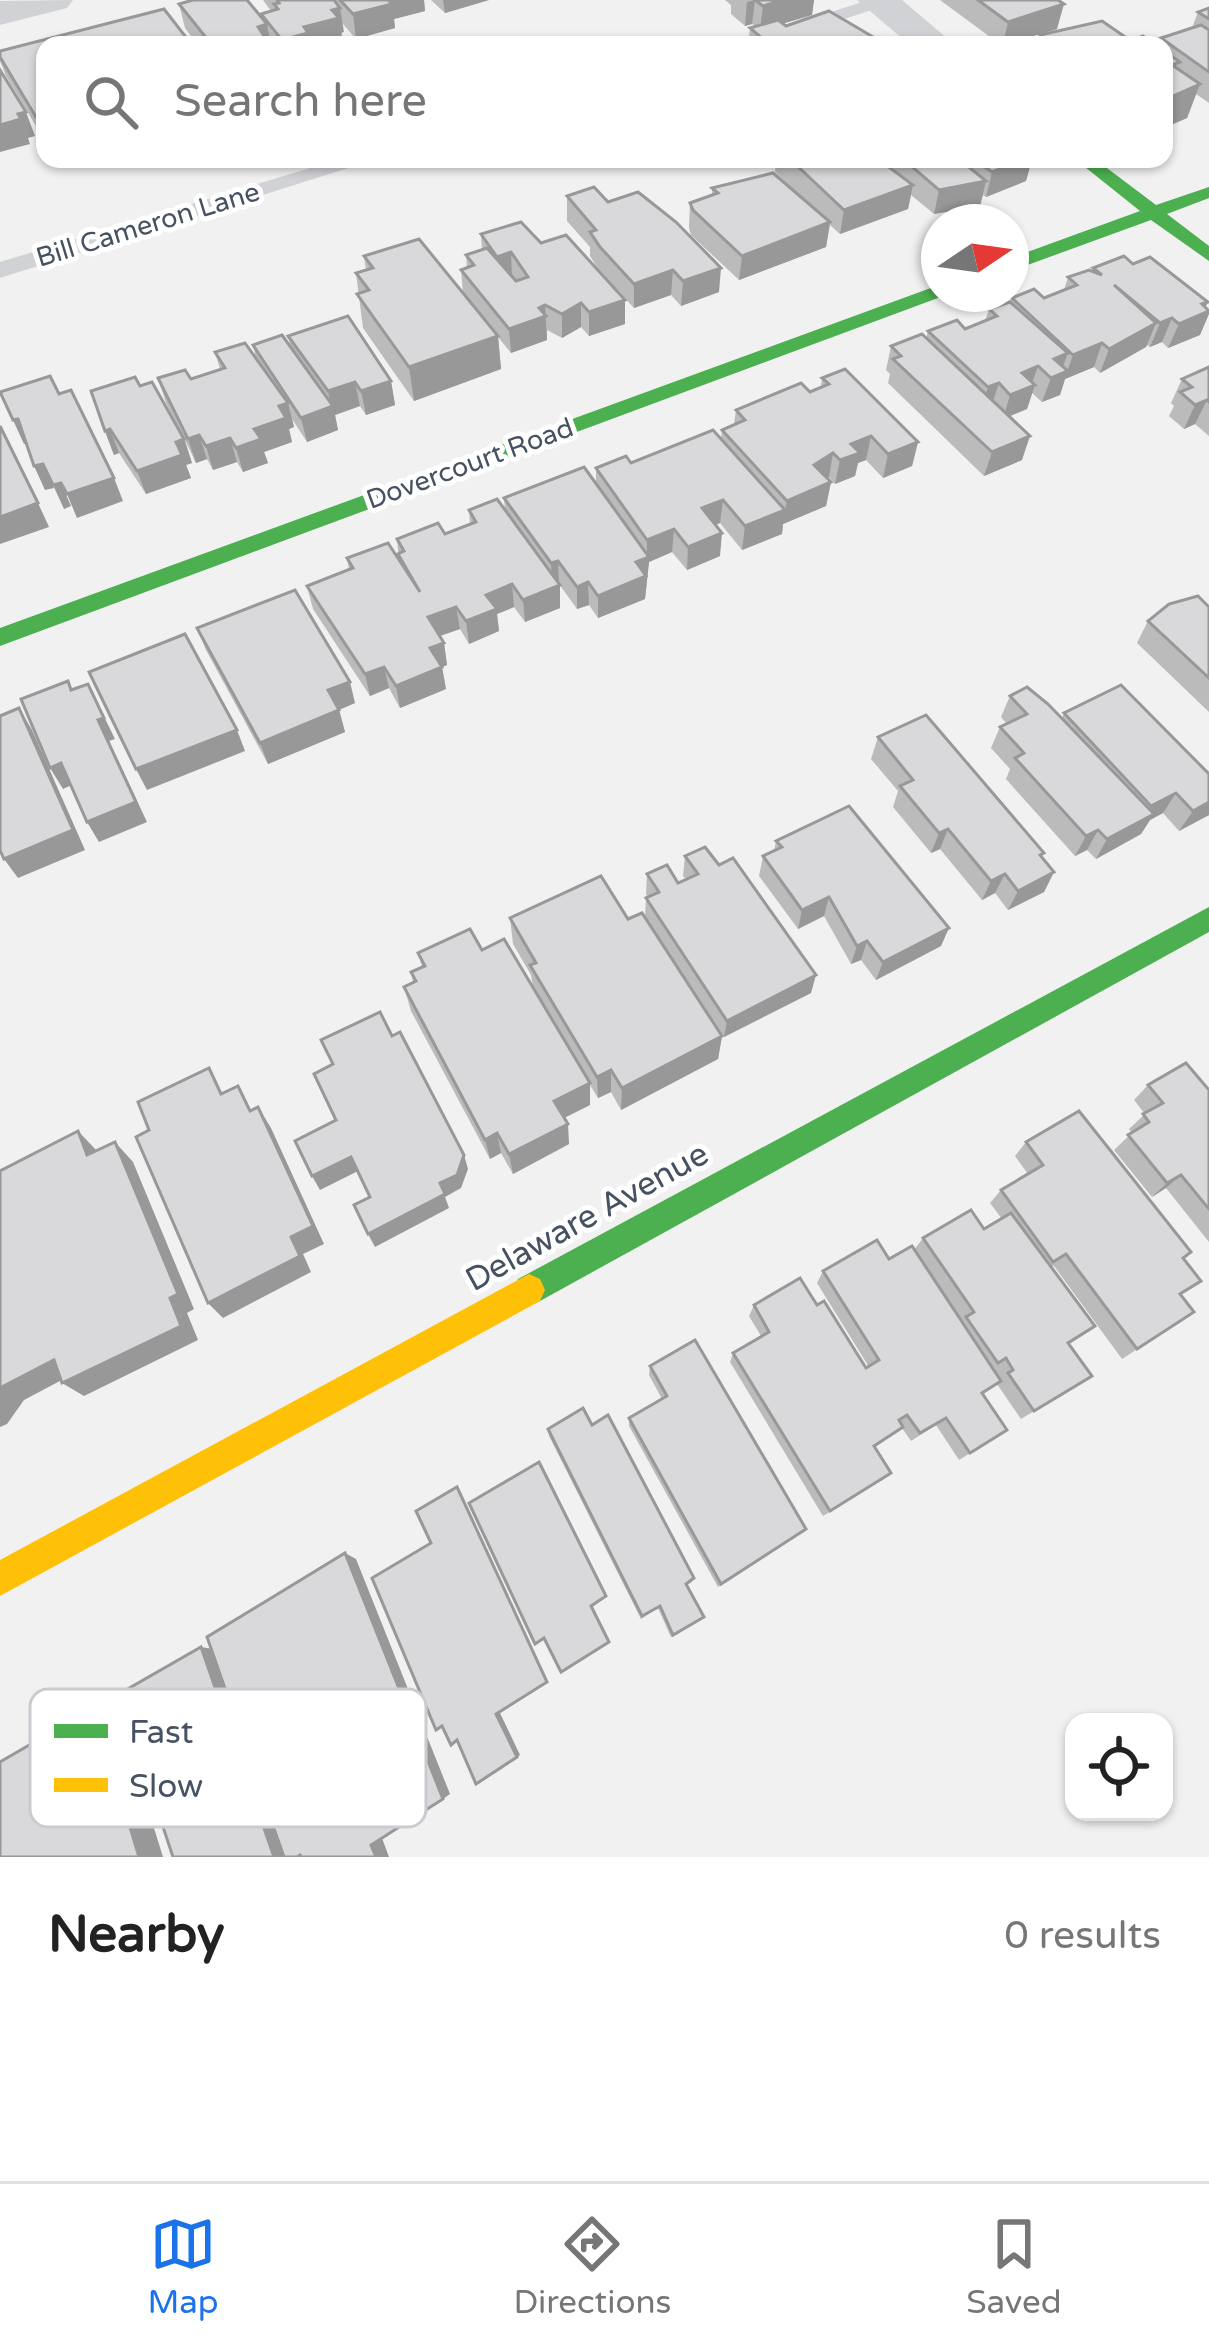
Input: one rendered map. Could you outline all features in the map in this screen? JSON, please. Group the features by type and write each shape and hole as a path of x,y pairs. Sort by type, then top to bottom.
{"street":[{"path":"0,14 53,0"},
{"path":"883,1 924,36"},
{"path":"1096,168 1209,255"},
{"path":"1029,258 1209,192"},
{"name":"Dovercourt Road","path":"0,637 921,298"},
{"name":"Delaware Avenue","path":"0,1579 1209,919"}],"lane":[{"path":"771,36 883,1"},
{"name":"Bill Cameron Lane","path":"0,269 335,168"}],"building":[{"path":"247,0 267,24 258,27 264,36 205,36 179,4"},
{"path":"277,0 334,0 340,8 332,10 339,18 304,27 308,33 279,36 261,14 278,9 274,4"},
{"path":"340,0 388,0 392,4 353,14"},
{"path":"978,0 1058,0 1064,4 1008,22"},
{"path":"164,9 185,36 59,36"},
{"path":"829,11 872,36 759,36 750,28 778,20 786,26"},
{"path":"1102,21 1124,36 1041,36"},
{"path":"1201,25 1209,30 1209,72 1173,46 1173,36 1167,36"},
{"path":"36,42 36,117 0,57 0,51"},
{"path":"1173,66 1200,84 1173,96"},
{"path":"0,70 26,112 18,114 21,119 0,125"},
{"path":"800,168 890,168 913,185 844,210"},
{"path":"913,168 970,168 986,181 939,190"},
{"path":"773,173 830,222 742,256 690,203 718,193 712,188"},
{"path":"594,187 608,202 638,192 721,268 683,281 673,270 634,284 600,247 590,232 596,230 567,196"},
{"path":"521,222 541,243 566,235 625,300 589,312 581,303 562,314 545,305 539,308 546,316 509,329 461,270 474,265 466,255 487,248 516,281 528,277 511,252 497,257 481,234"},
{"path":"419,239 498,336 409,367 357,294 369,290 356,273 373,268 364,256"},
{"path":"1124,256 1133,264 1150,257 1208,302 1202,304 1209,311 1179,324 1172,318 1160,323 1114,285 1156,323 1109,349 1102,343 1073,355 1027,312 1029,291 1034,289 1044,298 1077,285 1068,277 1089,270 1102,275 1093,268"},
{"path":"992,312 1021,312 1068,353 1054,359 1068,371 1051,378 1038,366 1022,373 1035,385 1010,395 999,383 988,387 928,331 957,320 965,329 997,316"},
{"path":"348,316 391,381 361,391 355,382 328,391 288,336"},
{"path":"922,334 1030,436 992,452 893,359 901,356 891,346"},
{"path":"282,335 333,406 301,418 253,345"},
{"path":"245,343 288,403 279,406 286,418 254,429 261,439 236,448 230,438 206,446 199,435 188,439 158,378 185,370 191,379 225,368 215,352"},
{"path":"1209,367 1209,402 1195,405 1180,392 1192,387 1182,379"},
{"path":"845,369 918,442 888,454 871,436 851,444 860,453 840,460 833,453 814,465 831,482 787,501 722,430 745,420 736,410 801,383 810,392 829,384 822,378"},
{"path":"50,376 59,394 71,390 114,478 67,494 61,483 53,485 43,464 34,466 18,419 13,420 0,392"},
{"path":"135,377 140,386 152,382 184,439 176,442 182,455 137,471 110,429 105,431 91,391"},
{"path":"0,426 38,503 0,517"},
{"path":"713,430 785,510 745,526 723,500 702,508 722,533 688,547 674,529 647,540 596,468 626,456 631,463"},
{"path":"584,467 649,557 636,562 646,576 598,596 588,582 577,587 558,561 551,563 504,498"},
{"path":"497,499 560,585 523,600 512,584 486,595 497,609 466,621 456,607 428,617 444,643 430,648 442,667 396,686 384,667 365,674 307,586 353,568 347,558 388,543 420,592 398,554 404,551 397,539 438,523 445,534 476,522 469,510"},
{"path":"295,590 350,682 328,690 339,710 260,743 197,628"},
{"path":"1198,596 1209,607 1209,678 1148,621 1169,604"},
{"path":"185,634 237,730 136,769 89,672"},
{"path":"68,681 71,690 88,684 104,718 98,720 136,802 87,822 61,763 50,768 21,699"},
{"path":"1121,685 1209,774 1209,802 1193,811 1176,793 1151,806 1064,713"},
{"path":"1027,687 1154,814 1107,839 1098,830 1086,836 1015,758 1024,753 1000,727 1027,714 1010,696"},
{"path":"19,708 73,830 4,859 0,850 0,716"},
{"path":"926,715 1044,853 1040,855 1054,872 1018,891 1005,874 991,881 948,829 939,833 900,786 913,780 878,737"},
{"path":"849,806 949,928 883,962 867,941 857,946 829,897 802,910 763,856 782,847 776,841"},
{"path":"705,847 719,865 733,858 816,975 727,1021 646,898 659,892 647,874 667,865 678,883 698,874 685,856"},
{"path":"601,876 628,919 642,913 722,1036 622,1088 611,1070 597,1077 530,965 536,963 510,918"},
{"path":"470,929 482,950 504,939 590,1083 554,1101 568,1124 509,1154 497,1133 485,1140 404,987 416,981 411,972 425,966 418,953"},
{"path":"380,1012 392,1036 400,1032 464,1155 457,1175 440,1183 445,1194 368,1234 354,1205 370,1197 351,1157 312,1176 295,1141 336,1120 314,1074 333,1064 321,1040"},
{"path":"1186,1063 1209,1090 1209,1209 1181,1175 1167,1183 1128,1135 1149,1122 1143,1114 1163,1103 1148,1085"},
{"path":"209,1068 221,1094 238,1086 250,1111 258,1107 313,1226 291,1237 300,1256 208,1303 136,1137 149,1130 138,1102"},
{"path":"1079,1111 1191,1252 1183,1258 1201,1281 1180,1294 1194,1312 1137,1349 1066,1254 1053,1262 1001,1190 1043,1165 1026,1142"},
{"path":"78,1131 87,1155 115,1142 178,1294 170,1298 181,1326 62,1383 54,1360 0,1388 0,1171"},
{"path":"971,1210 984,1229 1011,1213 1095,1326 1068,1343 1092,1376 1034,1411 1008,1373 1013,1370 1006,1358 998,1363 966,1317 974,1312 923,1238"},
{"path":"877,1240 889,1259 912,1246 1001,1381 982,1393 1007,1430 970,1453 946,1418 920,1433 907,1415 899,1420 903,1427 874,1446 891,1473 830,1511 733,1353 769,1332 754,1305 800,1278 817,1305 824,1301 866,1368 879,1360 823,1271"},
{"path":"695,1340 806,1529 721,1584 629,1418 667,1396 650,1366"},
{"path":"583,1408 592,1425 608,1415 694,1578 686,1584 704,1617 673,1635 660,1606 642,1616 548,1429"},
{"path":"539,1462 606,1596 591,1606 609,1642 561,1672 544,1638 535,1644 469,1503"},
{"path":"457,1487 547,1682 496,1714 517,1757 476,1784 457,1740 451,1745 442,1726 436,1730 426,1706 426,1689 419,1689 372,1578 431,1543 416,1511"},
{"path":"345,1553 399,1689 225,1689 207,1637"},
{"path":"201,1647 216,1689 128,1689"},
{"path":"30,1745 30,1827 130,1827 139,1857 0,1857 0,1762"},
{"path":"426,1756 443,1799 426,1810"},
{"path":"163,1827 264,1827 274,1857 173,1857"},
{"path":"274,1827 399,1827 371,1845 376,1857 284,1857"}],"traffic: fast":[{"path":"1096,168 1209,255"},
{"path":"1029,258 1209,192"},
{"path":"0,637 921,298"},
{"path":"529,1290 1209,919"}],"traffic: slow":[{"path":"0,1579 529,1290"}]}
